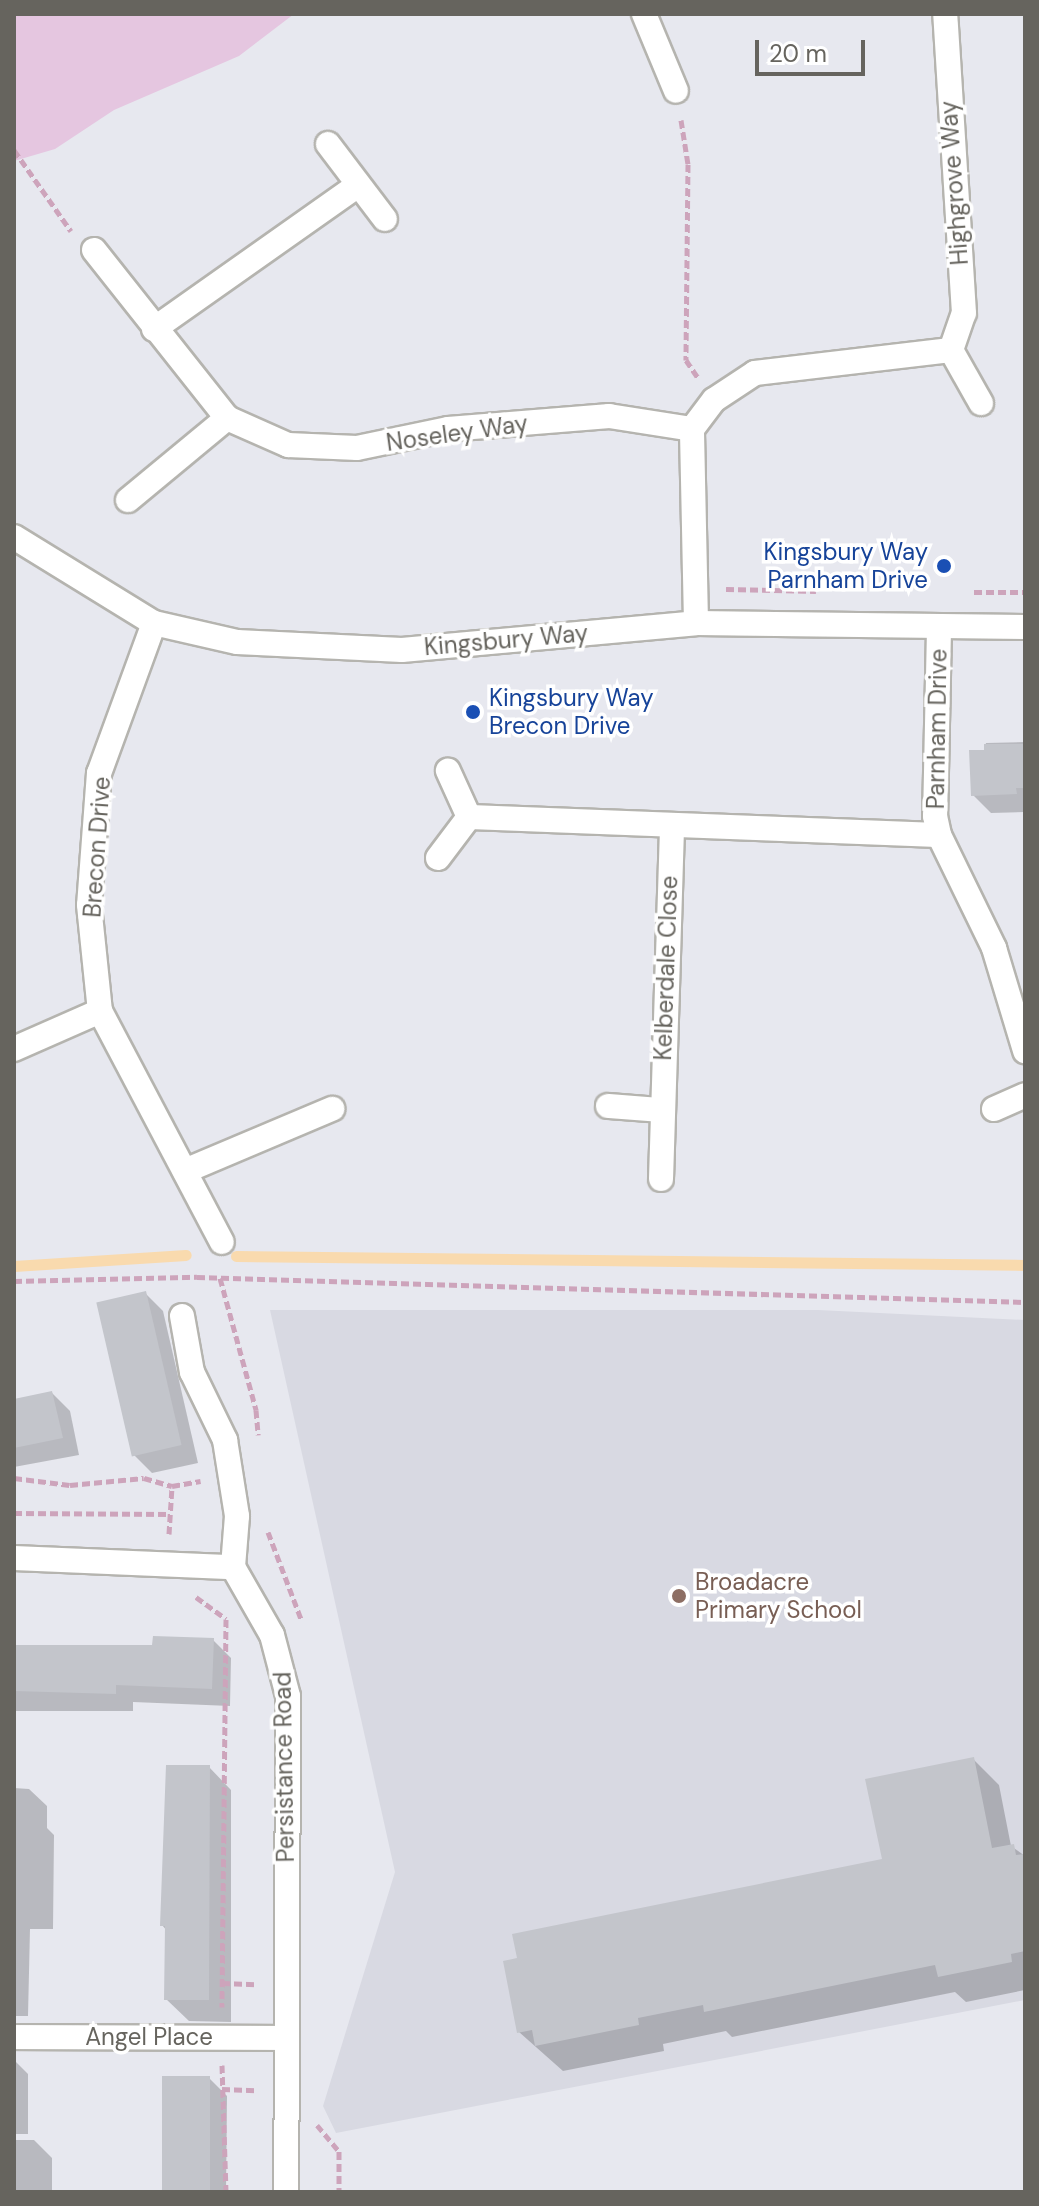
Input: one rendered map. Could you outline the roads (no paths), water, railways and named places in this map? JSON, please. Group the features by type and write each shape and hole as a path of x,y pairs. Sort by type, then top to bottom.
{"street":[{"path":"644,14 676,91"},
{"name":"Highgrove Way","path":"945,14 964,313 951,350"},
{"path":"328,144 385,219"},
{"path":"154,329 358,185"},
{"name":"Noseley Way","path":"94,250 227,418 288,445 357,448 448,429 609,416 692,429"},
{"path":"696,623 692,429 714,400 755,373 951,350 981,403"},
{"path":"128,500 227,418"},
{"name":"Kingsbury Way","path":"14,537 154,623 237,642 402,650 696,623 939,629 1025,627"},
{"name":"Brecon Drive","path":"154,623 99,773 89,905 100,1011 222,1242"},
{"name":"Parnham Drive","path":"939,629 935,816 939,835 994,948 1025,1051"},
{"path":"448,771 469,817"},
{"path":"469,817 939,835"},
{"path":"438,858 469,817"},
{"name":"Kelberdale Close","path":"661,1179 660,1110 672,826"},
{"path":"14,1049 100,1011"},
{"path":"994,1109 1025,1095"},
{"path":"608,1106 660,1110"},
{"path":"185,1171 332,1109"},
{"path":"14,1558 233,1567 237,1516 225,1440 192,1372 182,1316"},
{"name":"Persistance Road","path":"233,1567 272,1635 288,1696 284,2038 286,2192"},
{"name":"Angel Place","path":"14,2037 284,2038"}],"waterway":[{"path":"14,1266 186,1255"},
{"path":"236,1256 1025,1265"}],"place":[{"name":"Kingsbury Way Parnham Drive","path":"944,566"},
{"name":"Kingsbury Way Brecon Drive","path":"473,712"},
{"name":"Broadacre Primary School","path":"679,1596"}]}
